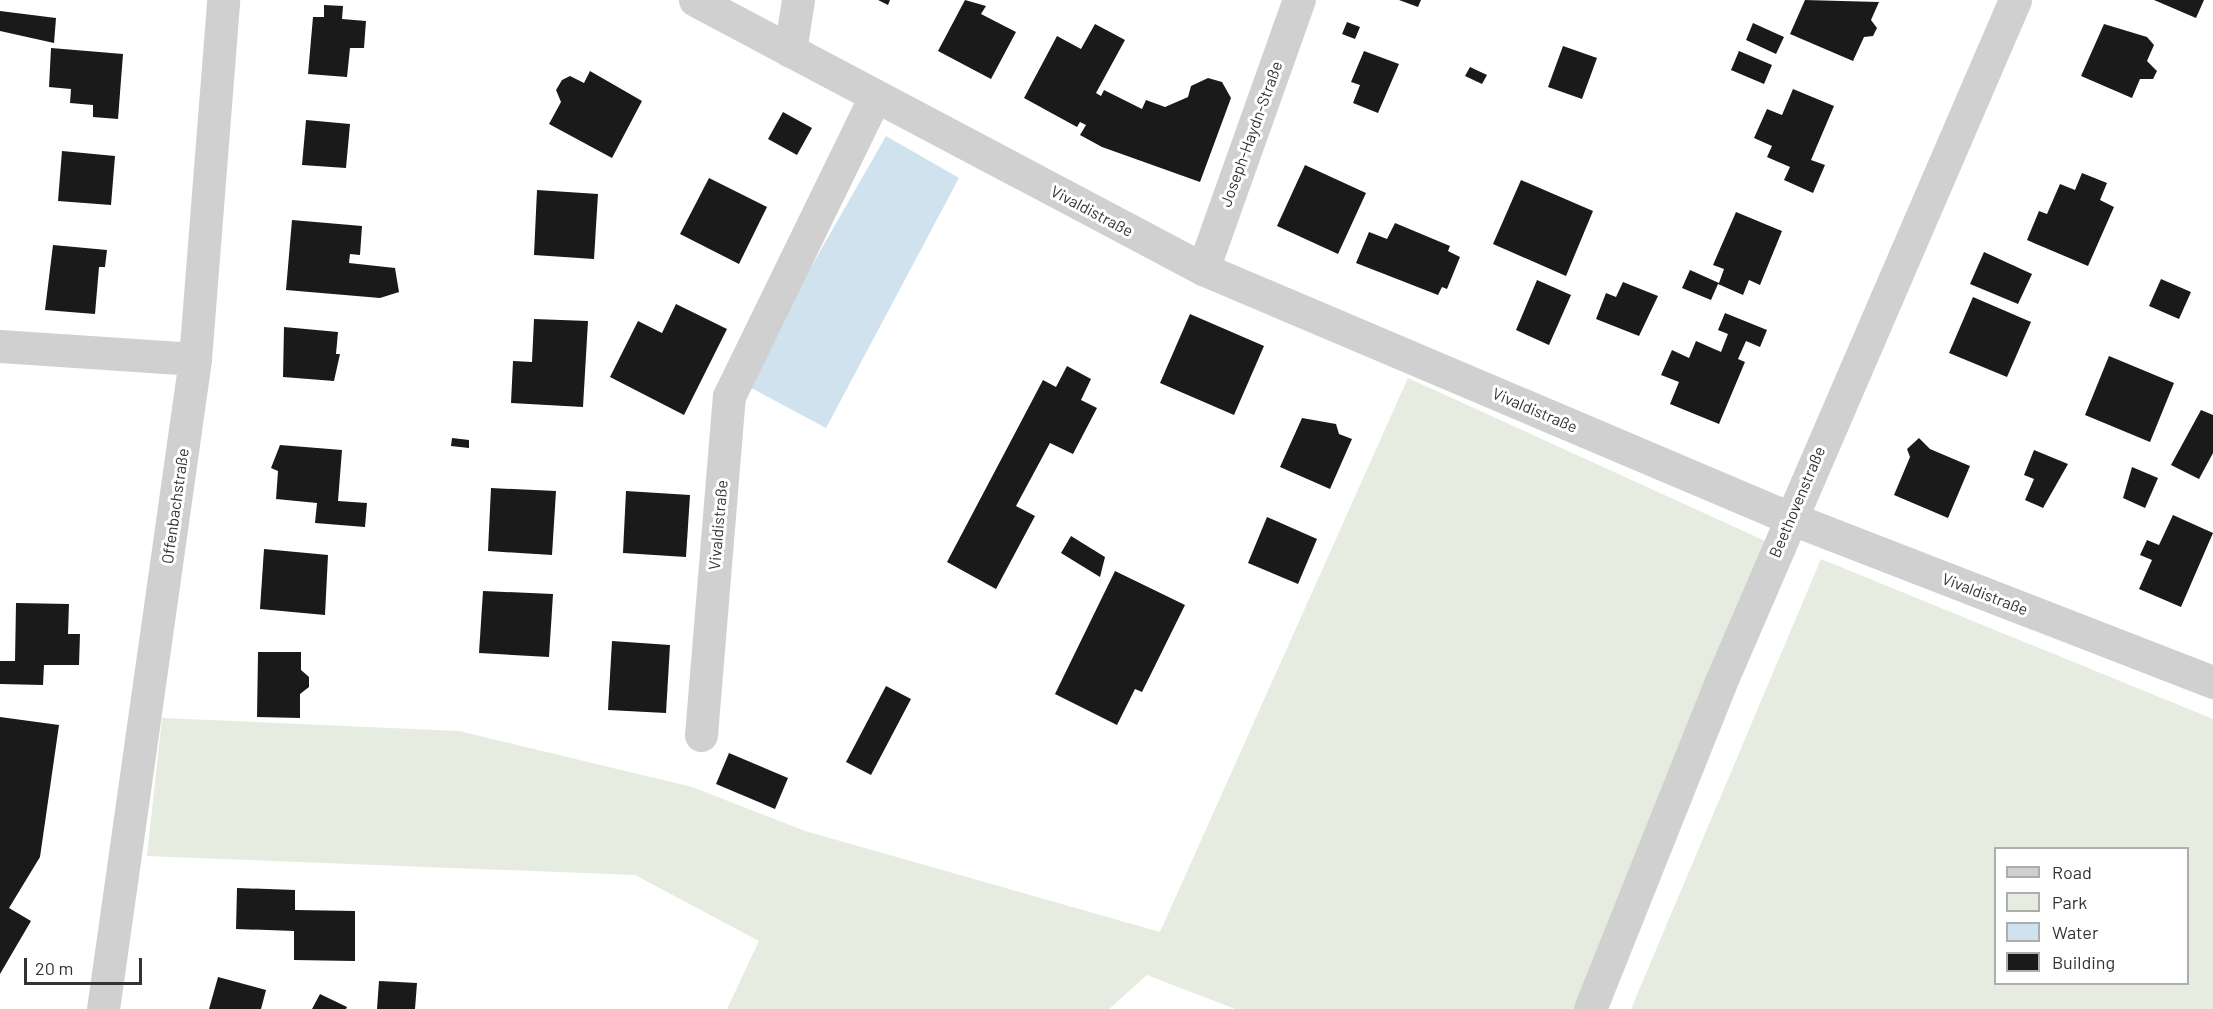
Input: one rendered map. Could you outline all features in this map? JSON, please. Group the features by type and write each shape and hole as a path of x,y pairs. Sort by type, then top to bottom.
{"street":[{"name":"Offenbachstraße","path":"104,1009 195,359 223,0"},
{"name":"Vivaldistraße","path":"695,0 1203,269 1790,518 2213,682"},
{"path":"790,51 798,0"},
{"name":"Joseph-Haydn-Straße","path":"1203,269 1299,0"},
{"name":"Beethovenstraße","path":"1590,1009 1790,518 2015,0"},
{"name":"Vivaldistraße","path":"701,735 729,396 875,96"},
{"path":"0,346 195,359"}],"green space":[{"path":"1408,378 1774,545 1577,1009 1235,1009 1147,975 1109,1009 727,1009 759,941 635,875 147,856 162,718 459,731 692,787 805,831 1160,932"},
{"path":"1821,559 2213,719 2213,1009 1631,1009"}],"water":[{"path":"886,136 959,178 826,428 744,384"}],"building":[{"path":"878,0 890,0 888,5"},
{"path":"965,0 986,6 981,14 1016,32 991,79 938,51"},
{"path":"1399,0 1421,0 1418,7"},
{"path":"1805,0 1879,2 1871,20 1877,28 1873,36 1864,37 1853,61 1790,34"},
{"path":"2154,0 2204,0 2196,18"},
{"path":"324,5 343,6 342,19 366,21 364,48 350,48 347,77 308,74 313,17 324,17"},
{"path":"0,11 56,18 54,43 0,31"},
{"path":"1347,22 1360,27 1355,39 1342,34"},
{"path":"1753,23 1784,37 1776,54 1746,40"},
{"path":"1095,24 1125,40 1096,93 1101,96 1104,90 1142,109 1146,100 1165,107 1188,97 1191,86 1208,78 1222,82 1231,98 1200,182 1102,147 1080,135 1086,125 1080,122 1077,127 1024,98 1057,36 1081,49"},
{"path":"2104,24 2147,37 2154,45 2147,61 2157,71 2153,79 2140,79 2132,98 2081,76"},
{"path":"1563,46 1597,58 1582,99 1548,87"},
{"path":"51,48 123,54 118,119 93,117 93,105 70,103 71,89 49,87"},
{"path":"1364,51 1399,64 1378,113 1353,103 1360,85 1351,82"},
{"path":"1739,51 1772,65 1764,84 1731,70"},
{"path":"1470,67 1487,75 1482,84 1465,76"},
{"path":"590,71 642,101 612,158 549,124 561,102 556,90 562,80 570,76 584,83"},
{"path":"1793,89 1834,106 1811,160 1825,165 1813,193 1784,180 1790,167 1767,157 1772,146 1754,138 1767,109 1782,115"},
{"path":"783,112 812,128 797,155 768,139"},
{"path":"306,120 350,124 346,168 302,165"},
{"path":"62,151 115,156 111,205 58,201"},
{"path":"1305,165 1366,193 1338,254 1277,226"},
{"path":"2082,173 2107,183 2100,200 2114,207 2088,266 2027,240 2039,211 2047,214 2060,184 2075,190"},
{"path":"709,178 767,207 739,264 680,234"},
{"path":"1521,180 1593,211 1566,276 1493,244"},
{"path":"537,190 598,194 594,259 534,255"},
{"path":"1736,212 1782,231 1760,285 1749,280 1743,295 1718,284 1711,300 1682,288 1690,270 1719,283 1724,269 1713,265"},
{"path":"292,220 362,226 360,255 350,254 349,263 395,268 399,292 380,298 286,290"},
{"path":"1395,223 1450,246 1448,251 1460,257 1447,289 1442,287 1438,295 1356,263 1369,232 1387,239"},
{"path":"53,245 107,250 105,267 99,267 95,314 45,310"},
{"path":"1984,252 2032,274 2018,304 1970,284"},
{"path":"2161,279 2191,292 2179,319 2149,306"},
{"path":"1537,280 1571,295 1549,345 1516,330"},
{"path":"1623,282 1658,296 1639,336 1596,319 1606,293 1616,297"},
{"path":"1973,297 2031,322 2007,377 1949,353"},
{"path":"676,304 727,329 684,415 610,377 638,321 662,333"},
{"path":"1725,313 1767,330 1760,347 1746,341 1738,359 1745,362 1719,424 1670,404 1679,382 1661,375 1672,350 1689,358 1696,341 1721,352 1728,334 1718,330"},
{"path":"1190,314 1264,346 1234,415 1160,383"},
{"path":"534,319 588,321 583,407 511,403 513,361 532,362"},
{"path":"284,327 338,332 336,354 340,354 334,381 283,377"},
{"path":"2109,356 2174,383 2150,442 2085,415"},
{"path":"1067,366 1091,379 1081,400 1097,408 1073,454 1050,443 1016,506 1035,516 996,589 947,562 1043,380 1056,387"},
{"path":"2201,410 2213,415 2213,453 2199,479 2171,465"},
{"path":"1302,418 1336,424 1339,434 1352,439 1330,489 1280,467"},
{"path":"452,438 469,440 469,448 451,446"},
{"path":"1919,438 1930,449 1970,466 1948,518 1894,495 1910,457 1907,449"},
{"path":"280,445 342,450 338,501 367,503 365,527 315,523 317,503 276,499 278,471 271,468"},
{"path":"2034,450 2068,464 2043,508 2025,500 2034,479 2024,475"},
{"path":"2132,467 2158,478 2145,508 2123,498"},
{"path":"491,488 556,491 552,555 488,551"},
{"path":"626,491 690,495 686,557 623,553"},
{"path":"2173,515 2213,533 2181,607 2139,589 2152,560 2140,555 2147,540 2159,545"},
{"path":"1267,517 1317,539 1298,584 1248,563"},
{"path":"1071,536 1105,557 1100,577 1061,553"},
{"path":"264,549 328,555 325,615 260,609"},
{"path":"1115,571 1185,605 1142,692 1135,689 1117,725 1055,694"},
{"path":"483,591 553,594 549,657 479,653"},
{"path":"16,603 69,604 68,634 80,634 79,665 44,665 43,685 0,684 0,661 15,661"},
{"path":"612,641 670,645 666,713 608,710"},
{"path":"258,652 301,652 301,670 309,677 309,687 300,694 300,718 257,717"},
{"path":"886,686 911,699 871,775 846,762"},
{"path":"0,717 59,725 40,857 9,908 31,921 0,974"},
{"path":"729,753 788,778 775,809 716,784"},
{"path":"237,888 295,890 295,910 355,911 355,961 294,960 294,931 236,929"},
{"path":"218,977 266,990 261,1009 209,1009"},
{"path":"379,981 417,983 415,1009 377,1009"},
{"path":"320,994 347,1007 346,1009 312,1009"}]}
